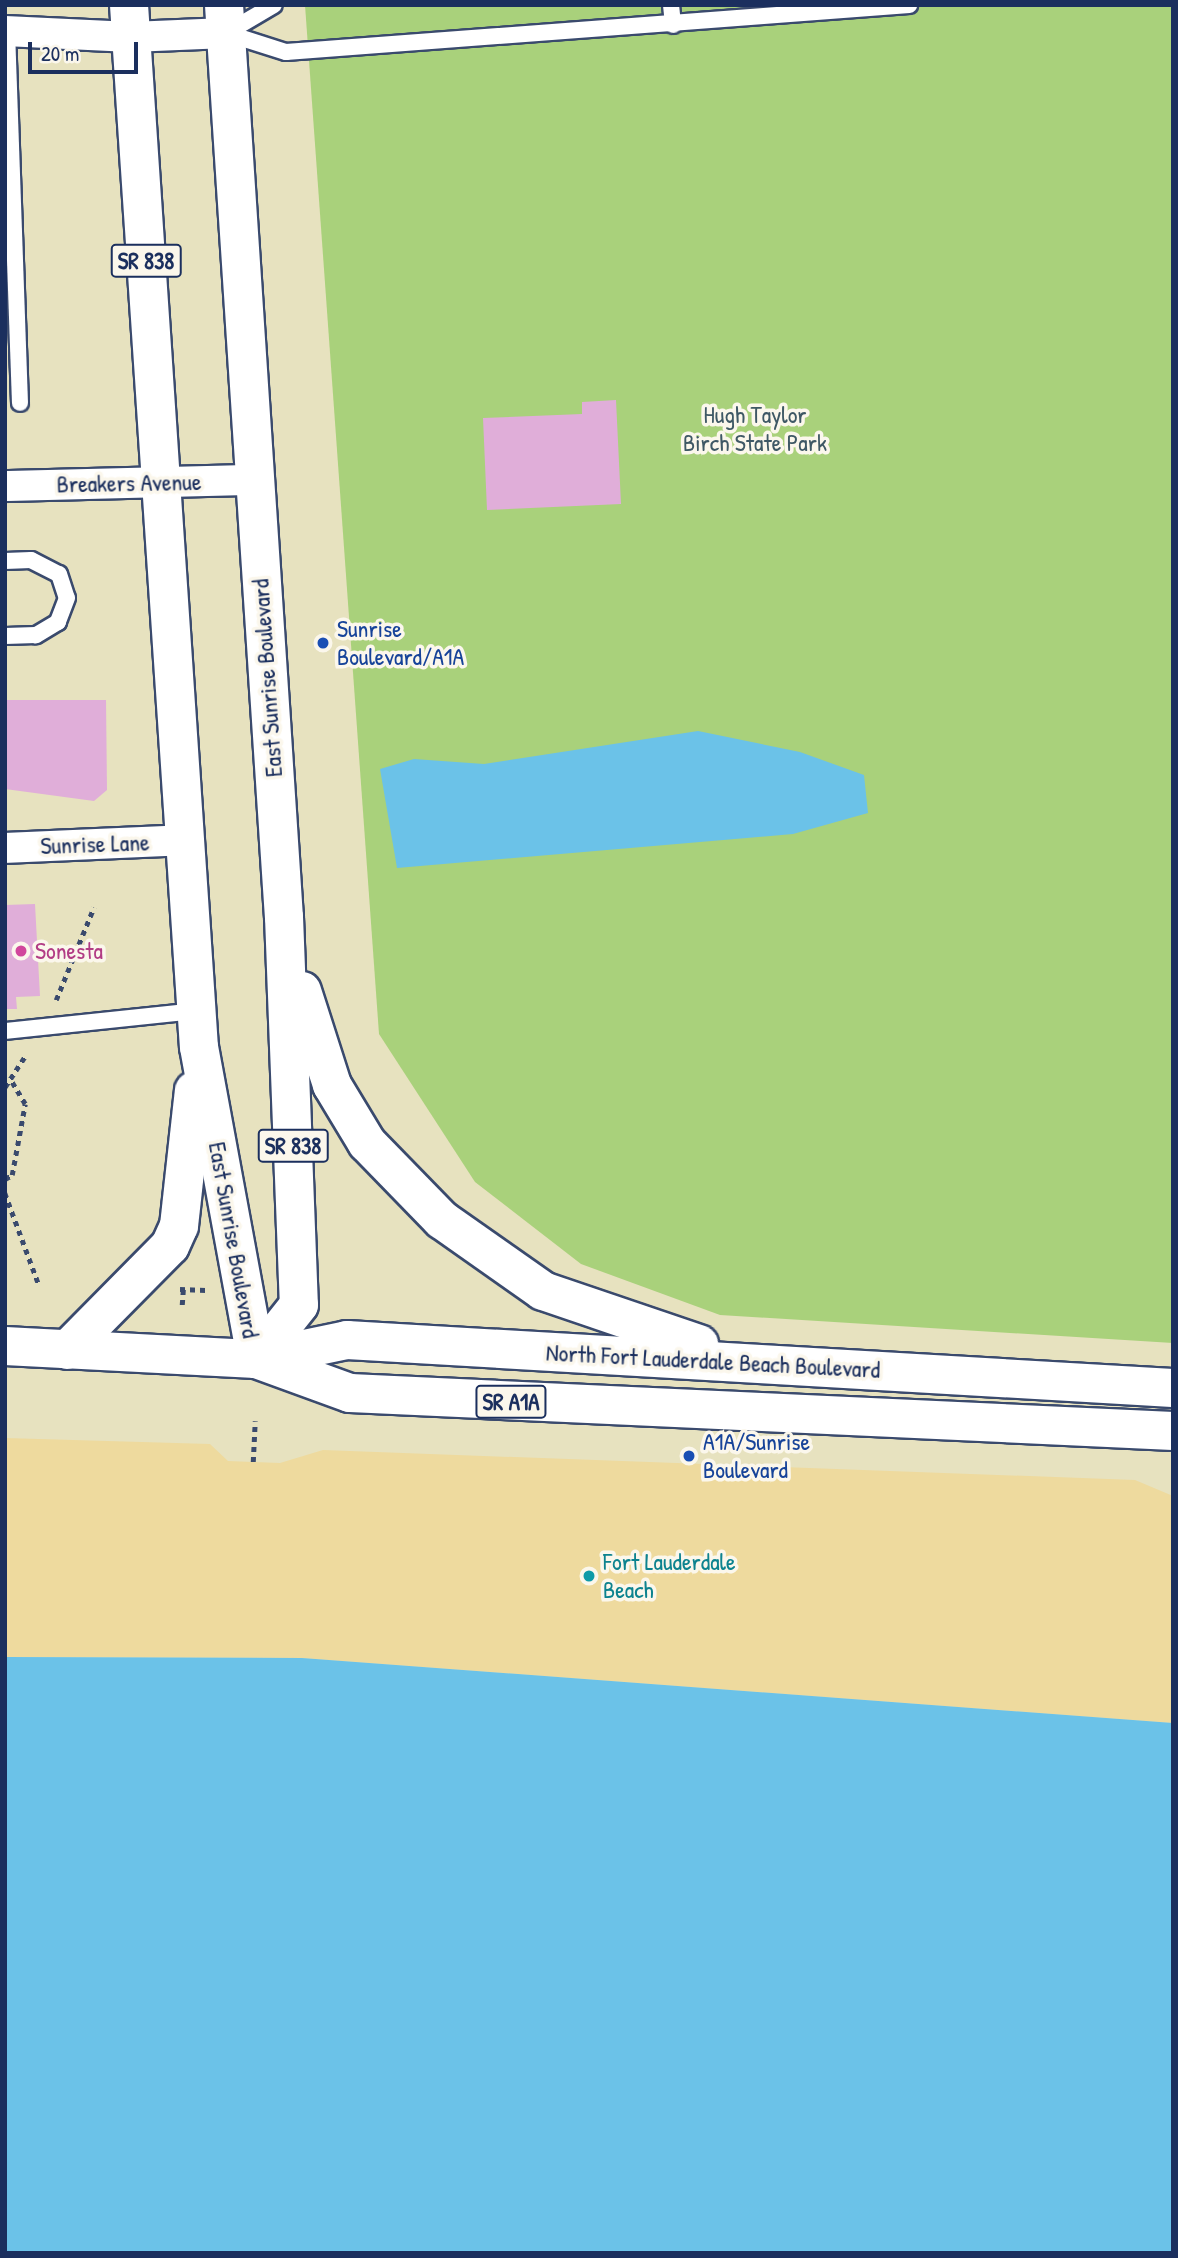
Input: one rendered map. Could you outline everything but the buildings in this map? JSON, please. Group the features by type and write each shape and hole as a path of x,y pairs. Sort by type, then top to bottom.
{"main road":[{"name":"East Sunrise Boulevard","path":"225,19 252,480 285,917 299,1305 256,1359"},
{"name":"East Sunrise Boulevard","path":"130,21 198,1029 256,1359"},
{"path":"285,917 309,1022 332,1085 367,1143 442,1220 543,1291 620,1322 769,1364"},
{"path":"67,1350 152,1270 179,1226 198,1029"},
{"name":"North Fort Lauderdale Beach Boulevard","path":"5,1346 256,1359 347,1340 1173,1388"},
{"name":"North Fort Lauderdale Beach Boulevard","path":"256,1359 350,1394 1173,1431"}],"street":[{"path":"6,31 130,21 225,19"},
{"name":"Breakers Avenue","path":"5,486 252,480"},
{"name":"Sunrise Lane","path":"5,848 185,840"}],"lane":[{"path":"225,19 274,5"},
{"path":"671,5 673,25"},
{"path":"225,19 286,52 673,25 909,5"},
{"path":"6,31 20,403"},
{"path":"5,561 31,560 59,574 67,598 58,622 36,635 5,636"},
{"path":"5,1031 198,1029"}],"path":[{"path":"5,1179 12,1175 26,1104 10,1079"},
{"path":"5,1193 39,1285"},
{"path":"182,1306 181,1289 213,1290"},
{"path":"253,1462 255,1421"}],"green space":[{"name":"Hugh Taylor Birch State Park","path":"305,5 1173,5 1173,1343 720,1315 581,1264 475,1182 379,1034"}],"sand":[{"name":"Fort Lauderdale Beach","path":"5,1438 210,1444 228,1461 253,1462 280,1463 323,1450 1135,1480 1173,1496 1173,1723 302,1658 5,1657"}],"water":[{"path":"698,731 800,752 864,775 868,813 793,834 397,868 380,769 414,759 484,764"},
{"path":"5,1657 302,1658 1173,1723 1173,2253 5,2253"}],"place":[{"name":"Sunrise Boulevard/A1A","path":"323,643"},
{"name":"Sonesta","path":"21,951"},
{"name":"A1A/Sunrise Boulevard","path":"689,1456"},
{"name":"Fort Lauderdale Beach","path":"589,1576"}]}
